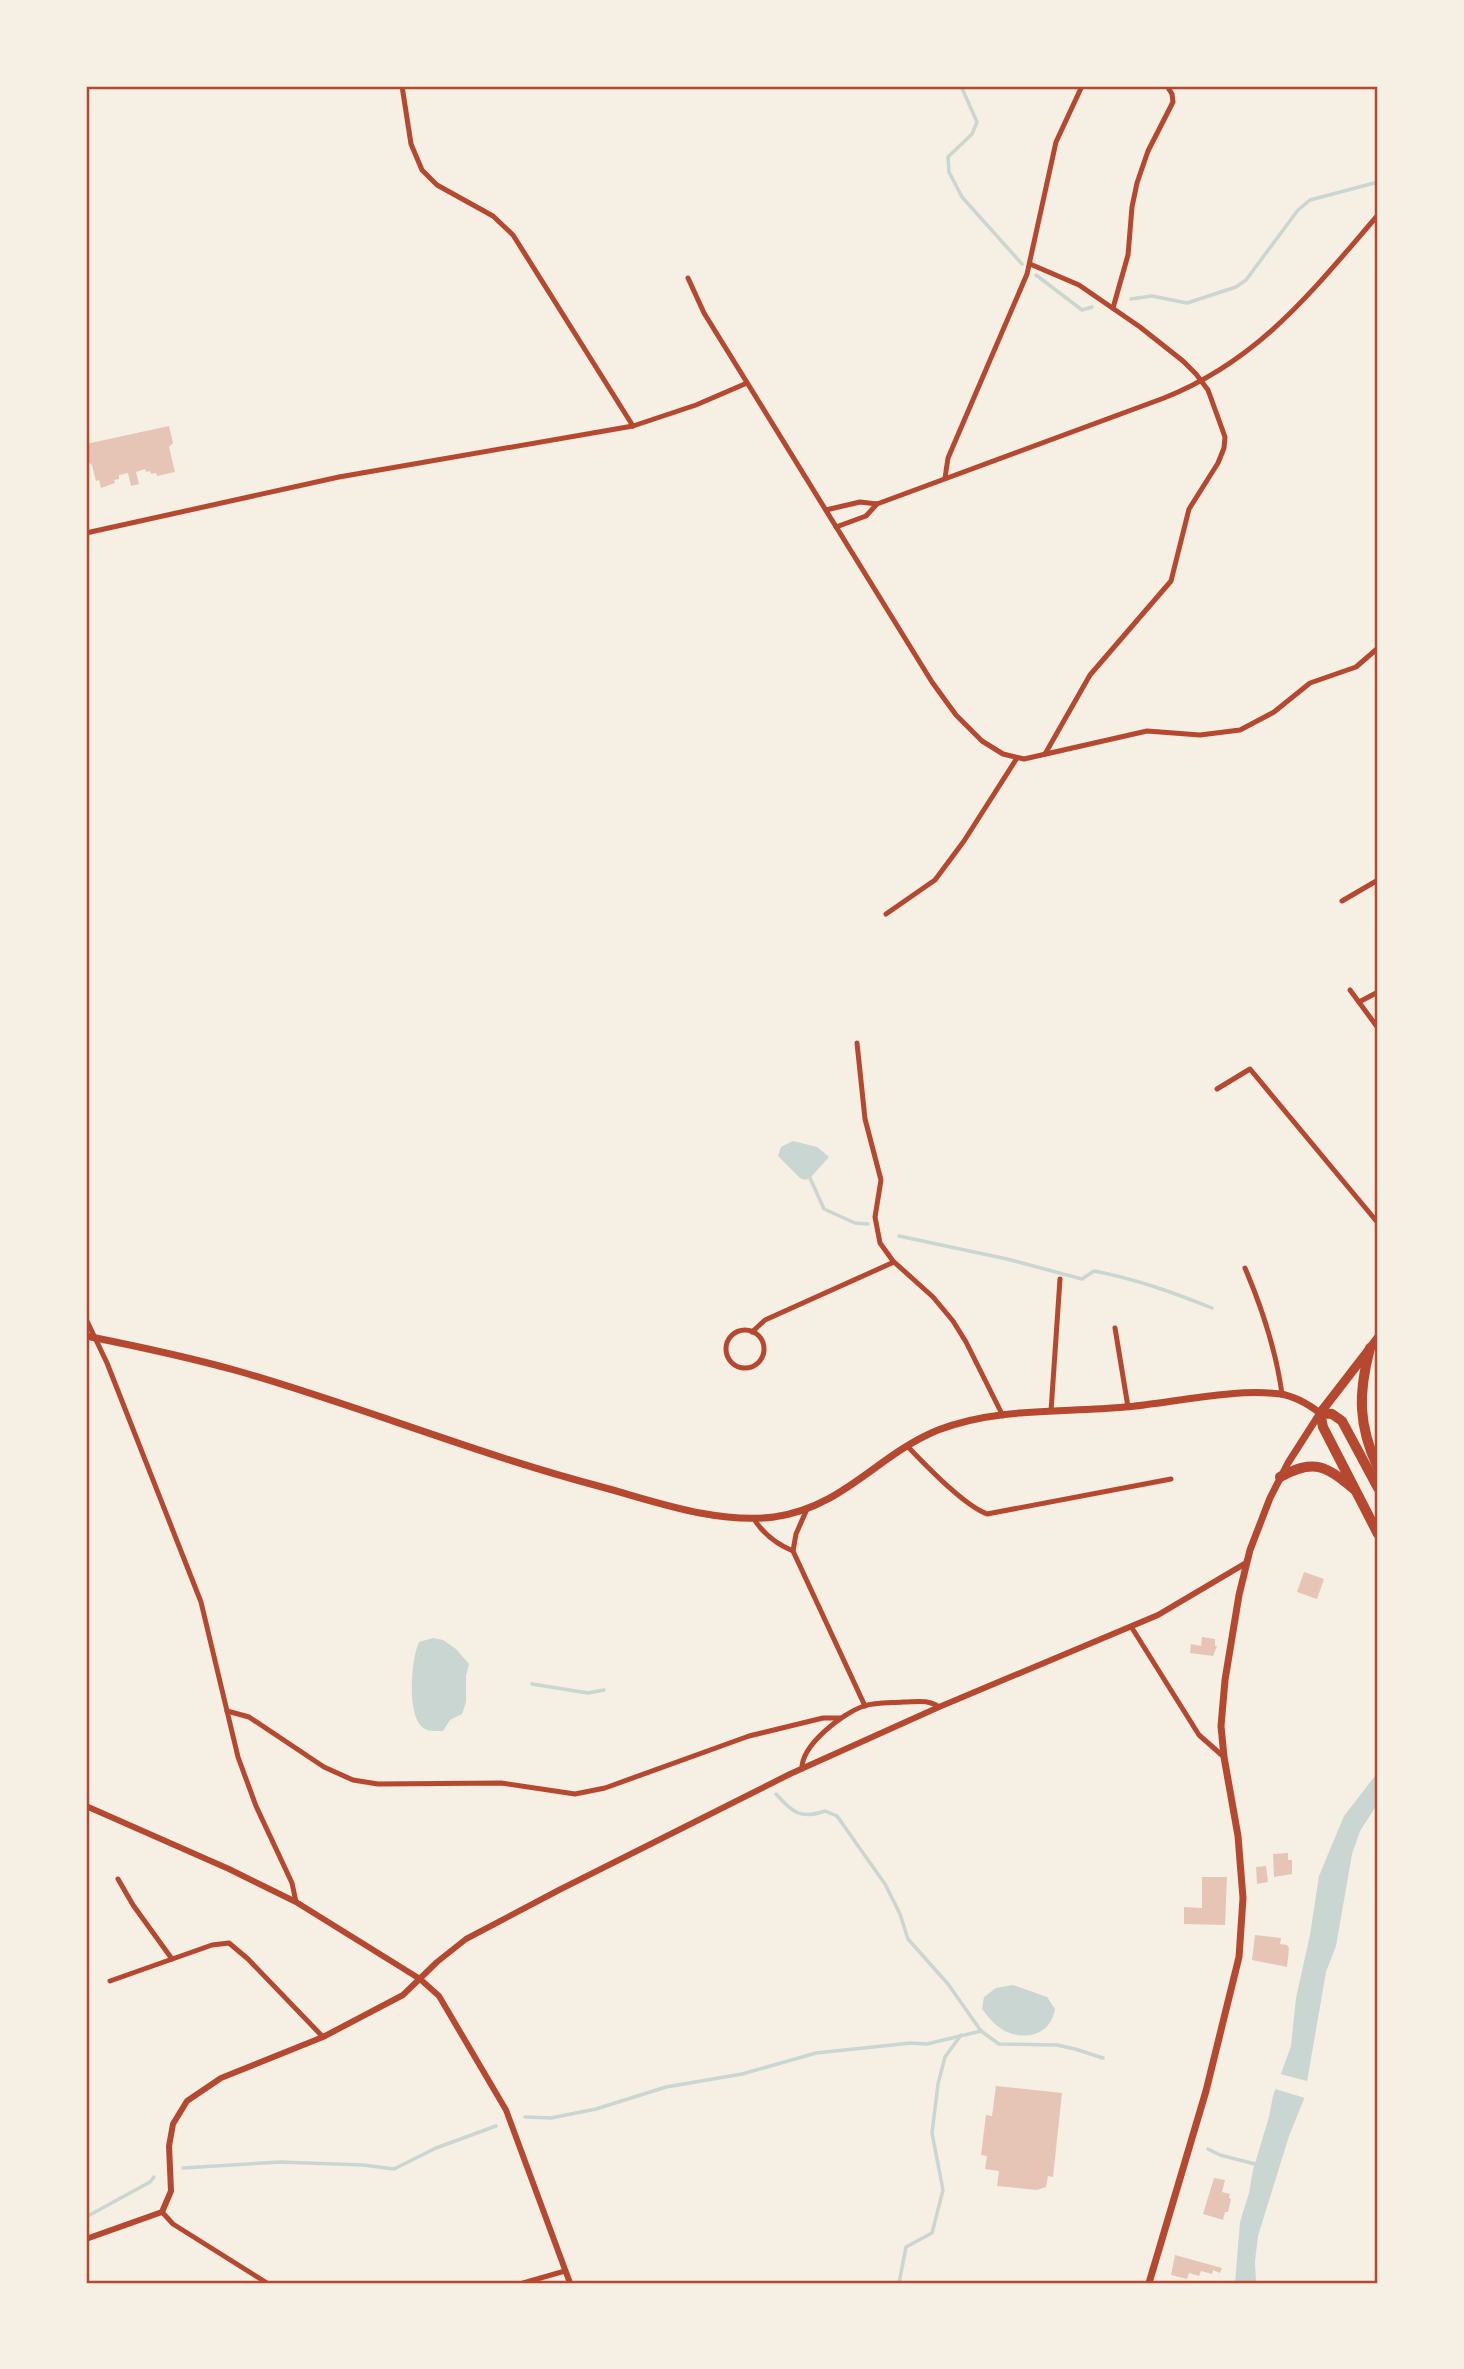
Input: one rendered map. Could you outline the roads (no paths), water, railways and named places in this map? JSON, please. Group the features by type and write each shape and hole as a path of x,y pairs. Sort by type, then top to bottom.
{"highway":[{"path":"1378,1338 1320,1413 1323,1427 1378,1534"},
{"path":"1370,1348 1362,1385 1360,1411 1378,1468"},
{"path":"1320,1413 1332,1414 1342,1421 1378,1489"},
{"path":"1280,1477 1297,1469 1317,1465 1333,1473 1358,1493"}],"main road":[{"path":"86,1336 239,1371 496,1456 587,1483 705,1513 754,1519 807,1509 834,1497 907,1446 958,1424 1051,1411 1128,1407 1247,1394 1282,1394 1301,1401 1320,1413 1280,1477 1246,1563 1225,1680 1222,1726 1224,1757 1241,1867 1243,1898 1239,1957 1206,2091 1149,2283"}],"street":[{"path":"402,86 411,144 422,170 437,185 483,209 509,230 633,426"},
{"path":"945,478 948,458 1030,264 1056,142 1082,86"},
{"path":"1113,308 1128,255 1137,183 1148,151 1173,102 1167,86"},
{"path":"836,527 866,516 877,504 1164,398 1202,381 1245,353 1289,317 1378,215"},
{"path":"1030,264 1073,281 1183,361 1202,381 1222,422 1225,442 1218,463 1189,509 1174,575 1167,588 1090,675 1045,754"},
{"path":"688,278 704,313 950,708 989,746 1003,754 1017,758 1045,754 1147,731 1200,735 1240,730 1274,712 1310,683 1356,667 1378,648"},
{"path":"86,533 348,475 633,426 696,405 747,383"},
{"path":"826,510 860,502 877,504"},
{"path":"886,914 935,880 964,841 1017,758"},
{"path":"1342,901 1378,880"},
{"path":"1350,990 1378,1028"},
{"path":"1359,1002 1378,992"},
{"path":"857,1043 865,1119 881,1180 876,1226 882,1247 894,1262 933,1297 953,1321 1003,1416"},
{"path":"1217,1089 1250,1069 1378,1223"},
{"path":"752,1332 762,1343 762,1358 750,1368 738,1367 727,1356 728,1341 737,1332 752,1332 765,1320 894,1262"},
{"path":"1245,1268 1269,1332 1282,1394"},
{"path":"1051,1411 1060,1279"},
{"path":"86,1319 120,1395 201,1602 239,1757 256,1807 292,1883 296,1902"},
{"path":"1115,1328 1128,1407"},
{"path":"907,1446 950,1487 986,1514 1171,1479"},
{"path":"807,1509 796,1535 793,1551 865,1706"},
{"path":"754,1519 775,1542 793,1551"},
{"path":"86,2239 162,2212 171,2192 169,2146 173,2124 187,2101 221,2078 323,2037 403,1995 466,1939 559,1890 802,1769 939,1707 1132,1628 1246,1563"},
{"path":"1132,1628 1199,1735 1224,1757"},
{"path":"802,1769 804,1755 840,1718 865,1706 927,1701 939,1707"},
{"path":"227,1711 249,1717 324,1768 362,1782 501,1783 575,1794 605,1788 740,1739 823,1718 840,1718"},
{"path":"86,1806 229,1869 296,1902 420,1979 439,1996 506,2110 570,2283"},
{"path":"118,1879 133,1905 172,1959"},
{"path":"110,1981 216,1944 230,1943 323,2037"},
{"path":"162,2212 173,2224 267,2283"},
{"path":"523,2283 565,2271"}],"waterway":[{"path":"961,86 977,122 972,134 948,157 949,172 962,197 1022,264"},
{"path":"1131,299 1152,296 1187,303 1236,287 1246,280 1298,210 1310,200 1378,182"},
{"path":"1036,275 1082,310 1092,307"},
{"path":"810,1178 824,1209 855,1223 868,1224"},
{"path":"899,1236 1007,1259 1082,1279 1094,1271 1109,1274 1212,1308"},
{"path":"532,1684 588,1693 604,1690"},
{"path":"776,1794 798,1813 809,1815 825,1811 837,1816 885,1884 900,1914 908,1939 948,1984 981,2031"},
{"path":"525,2117 551,2118 596,2109 666,2087 742,2074 816,2053 911,2043 927,2044 981,2031 999,2044 1057,2045 1103,2058"},
{"path":"899,2283 906,2247 932,2233 943,2190 932,2133 938,2084 945,2057 961,2035"},
{"path":"183,2168 280,2162 394,2169 436,2148 496,2126"},
{"path":"1208,2149 1220,2155 1259,2165"},
{"path":"86,2217 150,2182 154,2177"}]}
